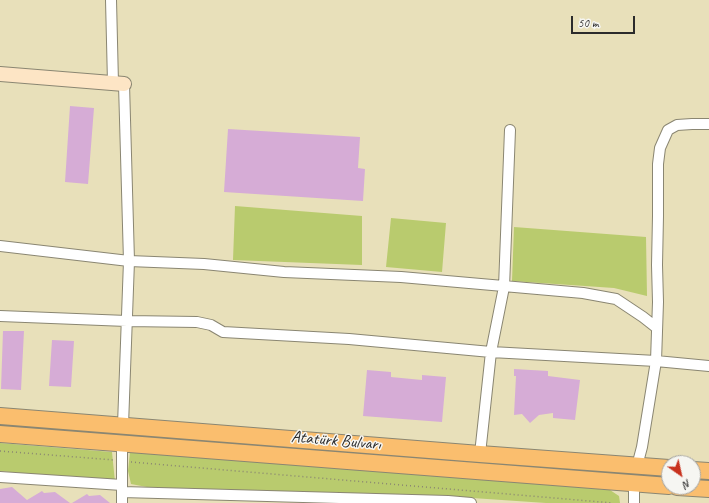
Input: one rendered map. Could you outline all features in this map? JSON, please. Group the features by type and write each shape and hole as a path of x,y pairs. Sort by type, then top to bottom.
{"main road":[{"name":"Atatürk Bulvarı","path":"0,416 661,468"},
{"path":"122,443 123,425"},
{"name":"Atatürk Bulvarı","path":"0,434 661,486"},
{"path":"634,484 637,466"}],"street":[{"path":"111,0 119,84 129,260 123,425"},
{"path":"0,74 119,84"},
{"path":"637,466 642,447 656,361 658,164 660,148 668,130 677,125 709,124"},
{"path":"480,454 491,352 504,287 510,130"},
{"path":"0,246 129,260 204,264 284,272 402,277 583,293 616,299 657,328"},
{"path":"0,316 197,322 211,325 223,332 350,339 491,352 656,361 709,366"},
{"path":"122,443 122,503"},
{"path":"0,477 122,488 471,503"},
{"path":"634,484 634,503"}],"path":[{"path":"0,451 613,503"}],"green space":[{"path":"235,206 362,216 362,265 233,260"},
{"path":"391,218 446,223 442,272 386,267"},
{"path":"514,227 646,237 647,296 614,288 512,281"},
{"path":"0,443 112,452 115,482 0,471"},
{"path":"130,452 348,467 610,490 619,496 620,503 546,503 443,496 152,488 131,484 128,471"}],"building":[{"path":"70,106 94,108 88,184 65,182"},
{"path":"228,129 360,137 358,168 365,169 363,201 224,192"},
{"path":"3,331 24,331 21,390 1,389"},
{"path":"52,340 74,341 71,387 49,386"},
{"path":"514,369 548,371 548,376 580,380 575,420 553,418 553,413 539,415 530,423 522,414 514,415 516,376 514,376"},
{"path":"367,370 391,372 391,377 422,380 422,375 446,377 442,422 363,416"},
{"path":"12,487 27,500 42,491 44,493 55,492 70,503 0,503 0,489"},
{"path":"87,494 89,496 100,495 110,503 72,503"}]}
